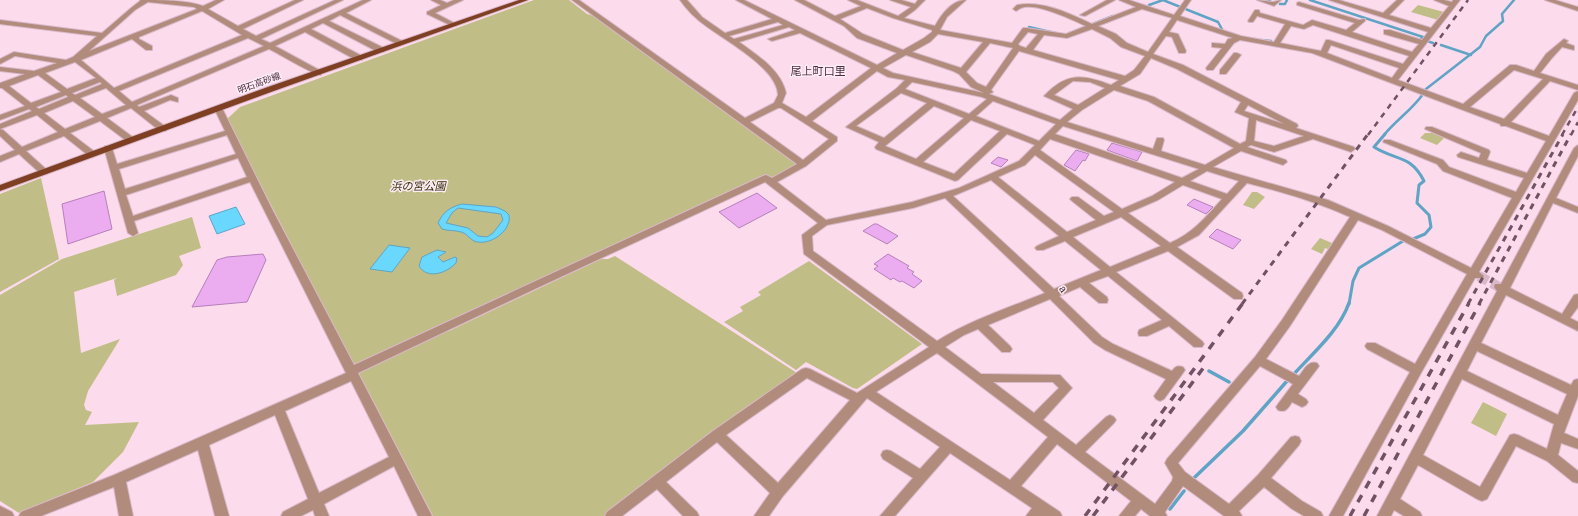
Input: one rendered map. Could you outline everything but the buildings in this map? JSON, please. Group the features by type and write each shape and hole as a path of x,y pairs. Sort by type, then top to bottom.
{"main road":[{"name":"明石高砂線","path":"0,188 218,108 525,0"}],"street":[{"path":"76,59 146,0 197,5 255,39 294,58 318,73"},
{"path":"2,86 135,36 197,5 221,0"},
{"path":"238,29 300,0"},
{"path":"133,107 368,0"},
{"path":"434,0 447,6"},
{"path":"454,25 429,13 460,0"},
{"path":"575,0 803,164"},
{"path":"683,0 700,18 765,66 779,82 782,94 778,105"},
{"path":"740,0 875,69 891,75 998,96 1004,102 1061,123 1245,180 1293,192 1356,215 1476,275"},
{"path":"798,0 813,6 860,36 962,72 974,85 990,95"},
{"path":"852,0 936,30 1016,47 1076,66 1126,79"},
{"path":"893,0 916,6"},
{"path":"899,18 922,0"},
{"path":"806,121 875,69 927,40 936,30 944,16 960,0"},
{"path":"1083,15 1112,0"},
{"path":"1122,0 1140,4 1240,38 1323,54 1394,80 1504,124 1550,140"},
{"path":"1186,480 1178,483 1158,515 1035,420 808,252 807,235 824,223 913,205 962,190 1022,163 1048,135 1079,108 1137,72 1188,0"},
{"path":"1260,0 1274,4 1278,0"},
{"path":"1384,16 1401,0"},
{"path":"1394,80 1455,3 1437,0"},
{"path":"1548,0 1578,9"},
{"path":"255,39 338,1 353,7"},
{"path":"1338,1 1433,31"},
{"path":"1016,9 1019,6 1034,3 1061,12 1113,36 1124,45 1150,55 1175,62 1246,101 1283,119 1311,137 1271,149 1250,142 1182,182 1123,213 1040,248"},
{"path":"917,163 970,118 990,95 1016,47 1014,45 1026,30 1066,36 1088,25 1140,4"},
{"path":"1298,4 1304,8 1361,21 1347,33"},
{"path":"834,19 867,6"},
{"path":"1251,21 1257,12 1289,23 1304,26 1312,22 1413,55"},
{"path":"341,13 402,43"},
{"path":"728,34 777,20"},
{"path":"324,21 381,50"},
{"path":"0,22 103,35"},
{"path":"1276,44 1289,23"},
{"path":"733,42 789,25"},
{"path":"305,29 359,58"},
{"path":"772,39 800,31"},
{"path":"1028,51 1043,32"},
{"path":"1387,32 1423,43"},
{"path":"1165,33 1175,36 1182,51"},
{"path":"113,91 248,35"},
{"path":"135,36 136,40 150,46"},
{"path":"1237,55 1226,69 1212,65 1228,46 1230,41 1240,38"},
{"path":"962,72 988,41"},
{"path":"1323,54 1329,42 1404,67"},
{"path":"1535,76 1562,43 1571,48"},
{"path":"1215,45 1228,46"},
{"path":"0,62 14,54 67,62"},
{"path":"76,59 133,107 163,128"},
{"path":"1076,66 1071,79 1048,96 1079,108"},
{"path":"1463,108 1512,67 1535,76 1578,88"},
{"path":"0,69 37,73 102,117 131,140"},
{"path":"885,141 850,127 900,90 911,79"},
{"path":"1071,79 1091,80 1151,99 1240,148 1283,162"},
{"path":"1504,124 1548,80"},
{"path":"0,118 34,109 104,82"},
{"path":"2,86 92,154"},
{"path":"900,90 1006,131 1037,147 1123,213 1238,296"},
{"path":"1336,516 1417,370 1476,275 1550,140 1578,94"},
{"path":"0,159 102,117 171,97 175,100"},
{"path":"1246,101 1240,112 1305,132 1351,149"},
{"path":"932,103 879,147 955,178 1006,131"},
{"path":"744,122 778,105 783,106 834,139 803,164 771,182"},
{"path":"218,108 251,178 425,516"},
{"path":"0,127 34,109"},
{"path":"1250,142 1250,127 1253,117"},
{"path":"1429,129 1486,152 1482,161"},
{"path":"0,132 44,172"},
{"path":"114,168 229,132"},
{"path":"1048,135 1229,198"},
{"path":"1156,152 1160,140"},
{"path":"1386,142 1440,162 1446,169 1519,197"},
{"path":"108,148 133,233"},
{"path":"1384,516 1576,149"},
{"path":"122,193 240,155"},
{"path":"1461,155 1530,177"},
{"path":"993,177 1198,344"},
{"path":"129,220 251,178"},
{"path":"26,516 119,479 278,409 533,284 766,178 824,223"},
{"path":"761,516 778,492 863,395 960,332 1169,247 1196,233 1245,180"},
{"name":"a","path":"947,195 1054,294 1056,300 1109,347 1176,373 1160,396"},
{"path":"1075,199 1104,221"},
{"path":"1551,199 1578,210"},
{"path":"1294,442 1232,514 1186,480 1170,463 1260,360 1286,323 1356,215"},
{"path":"1082,283 1103,300"},
{"path":"1502,288 1578,326"},
{"path":"1564,320 1578,298"},
{"path":"1143,333 1170,321"},
{"path":"979,323 1006,349"},
{"path":"1474,345 1576,388 1556,435 1551,457"},
{"path":"1371,346 1417,370"},
{"path":"1260,360 1301,383"},
{"path":"1282,407 1314,366"},
{"path":"612,516 717,435 806,372 863,395 949,446 1012,487 1037,511 1055,516"},
{"path":"1459,372 1561,422"},
{"path":"979,378 1056,378 1066,388 1035,420"},
{"path":"1290,395 1302,402"},
{"path":"278,409 322,516"},
{"path":"1077,452 1110,420"},
{"path":"717,435 778,492"},
{"path":"1556,435 1578,444"},
{"path":"1012,487 1056,437"},
{"path":"1415,458 1482,495 1514,439 1551,457 1578,478"},
{"path":"202,443 222,516"},
{"path":"887,516 949,446"},
{"path":"887,455 922,477"},
{"path":"288,516 397,459"},
{"path":"119,479 126,516"},
{"path":"1263,479 1297,505 1316,516"},
{"path":"658,482 692,516"},
{"path":"1126,516 1140,501"},
{"path":"1392,501 1415,516"},
{"path":"0,512 7,516"}],"green space":[{"name":"浜の宮公園","path":"534,0 569,0 587,14 594,16 797,166 776,178 757,179 353,365 227,119 240,107"},
{"path":"1418,5 1444,12 1438,20 1411,12"},
{"path":"1425,133 1435,133 1445,137 1437,145 1420,138"},
{"path":"41,178 59,259 0,292 0,194"},
{"path":"1252,192 1257,192 1265,197 1254,209 1243,205"},
{"path":"192,217 201,248 179,256 183,265 176,275 117,296 114,280 117,278 74,292 81,353 120,339 88,391 84,405 86,410 92,412 85,425 139,422 123,452 93,482 19,513 0,501 0,295 62,259"},
{"path":"1320,238 1332,243 1328,249 1325,248 1322,254 1311,249"},
{"path":"615,256 797,373 604,516 433,516 359,374 360,369 447,328 449,331 601,259 608,259"},
{"path":"809,261 922,344 857,389 806,362 796,370 724,322 743,311 740,307 761,295 758,292"},
{"path":"1483,402 1507,414 1496,436 1471,423"}],"water":[{"path":"462,204 496,207 505,211 509,215 507,227 498,236 486,242 474,241 466,234 442,229 438,223 442,216 447,210","holes":["458,208 501,214 503,220 493,233 487,237 478,236 468,228 446,223 452,213"]},
{"path":"236,207 245,224 217,234 209,216"},
{"path":"389,245 410,248 392,272 370,269"},
{"path":"437,250 446,252 438,257 443,262 455,257 457,258 456,263 448,270 437,274 427,273 419,266 422,257"}],"waterway":[{"path":"1149,5 1163,0 1218,22 1223,31"},
{"path":"1280,4 1285,4 1287,0"},
{"path":"1310,0 1423,37 1421,39 1433,43"},
{"path":"1470,55 1480,47 1486,36 1503,21 1502,14 1514,0"},
{"path":"1070,33 1113,16"},
{"path":"1029,27 1055,33"},
{"path":"1261,40 1271,41"},
{"path":"1441,45 1470,55"},
{"path":"1426,89 1470,55"},
{"path":"1385,134 1423,94"},
{"path":"1385,134 1374,147 1408,162 1419,172 1424,181 1419,185 1417,203 1429,215 1431,227 1425,234 1413,239"},
{"path":"1349,304 1353,281 1359,268 1403,241"},
{"path":"1294,374 1317,350 1339,323 1349,303"},
{"path":"1209,371 1229,382"},
{"path":"1195,477 1243,431 1287,381"},
{"path":"1170,509 1184,491"}],"tunnel":[{"path":"1479,276 1499,287"}],"railway":[{"path":"1368,135 1468,0"},
{"path":"1562,135 1578,107"},
{"path":"1571,135 1578,122"},
{"path":"1242,304 1368,134"},
{"path":"1468,304 1563,134"},
{"path":"1479,304 1571,134"},
{"path":"1085,516 1243,303"},
{"path":"1350,516 1469,303"},
{"path":"1364,516 1480,303"},
{"path":"1093,516 1204,367"}],"district":[{"name":"尾上町口里","path":"818,71"}]}
